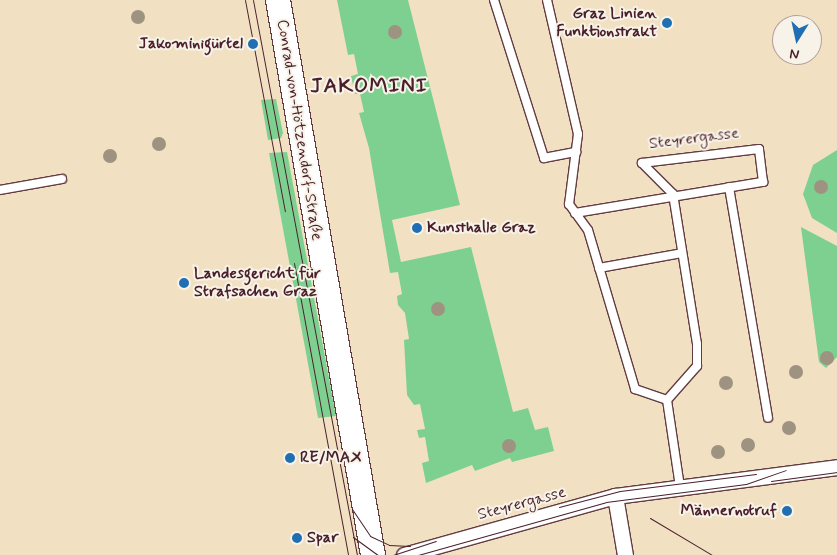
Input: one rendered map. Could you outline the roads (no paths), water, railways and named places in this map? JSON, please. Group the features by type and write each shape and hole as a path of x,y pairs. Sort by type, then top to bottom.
{"main road":[{"name":"Conrad-von-Hötzendorf-Straße","path":"278,0 373,555"}],"street":[{"name":"Steyrergasse","path":"404,555 615,496 837,467"},
{"path":"615,496 625,555"}],"lane":[{"path":"494,0 544,158 576,152"},
{"path":"547,0 578,134 569,204 588,230 635,389 667,400"},
{"name":"Steyrergasse","path":"575,213 673,194 763,182 759,149 642,163 673,194"},
{"path":"0,190 62,179"},
{"path":"729,187 768,418"},
{"path":"673,194 697,366 667,400 680,487"},
{"path":"599,268 682,253"}],"tram line":[{"path":"245,0 285,211"},
{"path":"253,0 357,555"},
{"path":"294,263 348,555"},
{"path":"418,555 606,502 746,484 786,470"},
{"path":"771,481 837,472"},
{"path":"559,507 620,491 756,474"},
{"path":"352,509 370,536 389,545 410,546"},
{"path":"650,518 712,555"},
{"path":"353,537 378,555"},
{"path":"393,555 436,541"}],"place":[{"name":"Graz Linien Funktionstrakt","path":"667,23"},
{"name":"Jakominigürtel","path":"253,44"},
{"name":"Kunsthalle Graz","path":"417,228"},
{"name":"Landesgericht für Strafsachen Graz","path":"184,283"},
{"name":"RE/MAX","path":"290,458"},
{"name":"Männernotruf","path":"787,511"},
{"name":"Spar","path":"297,538"}],"district":[{"name":"JAKOMINI","path":"369,86"}]}
